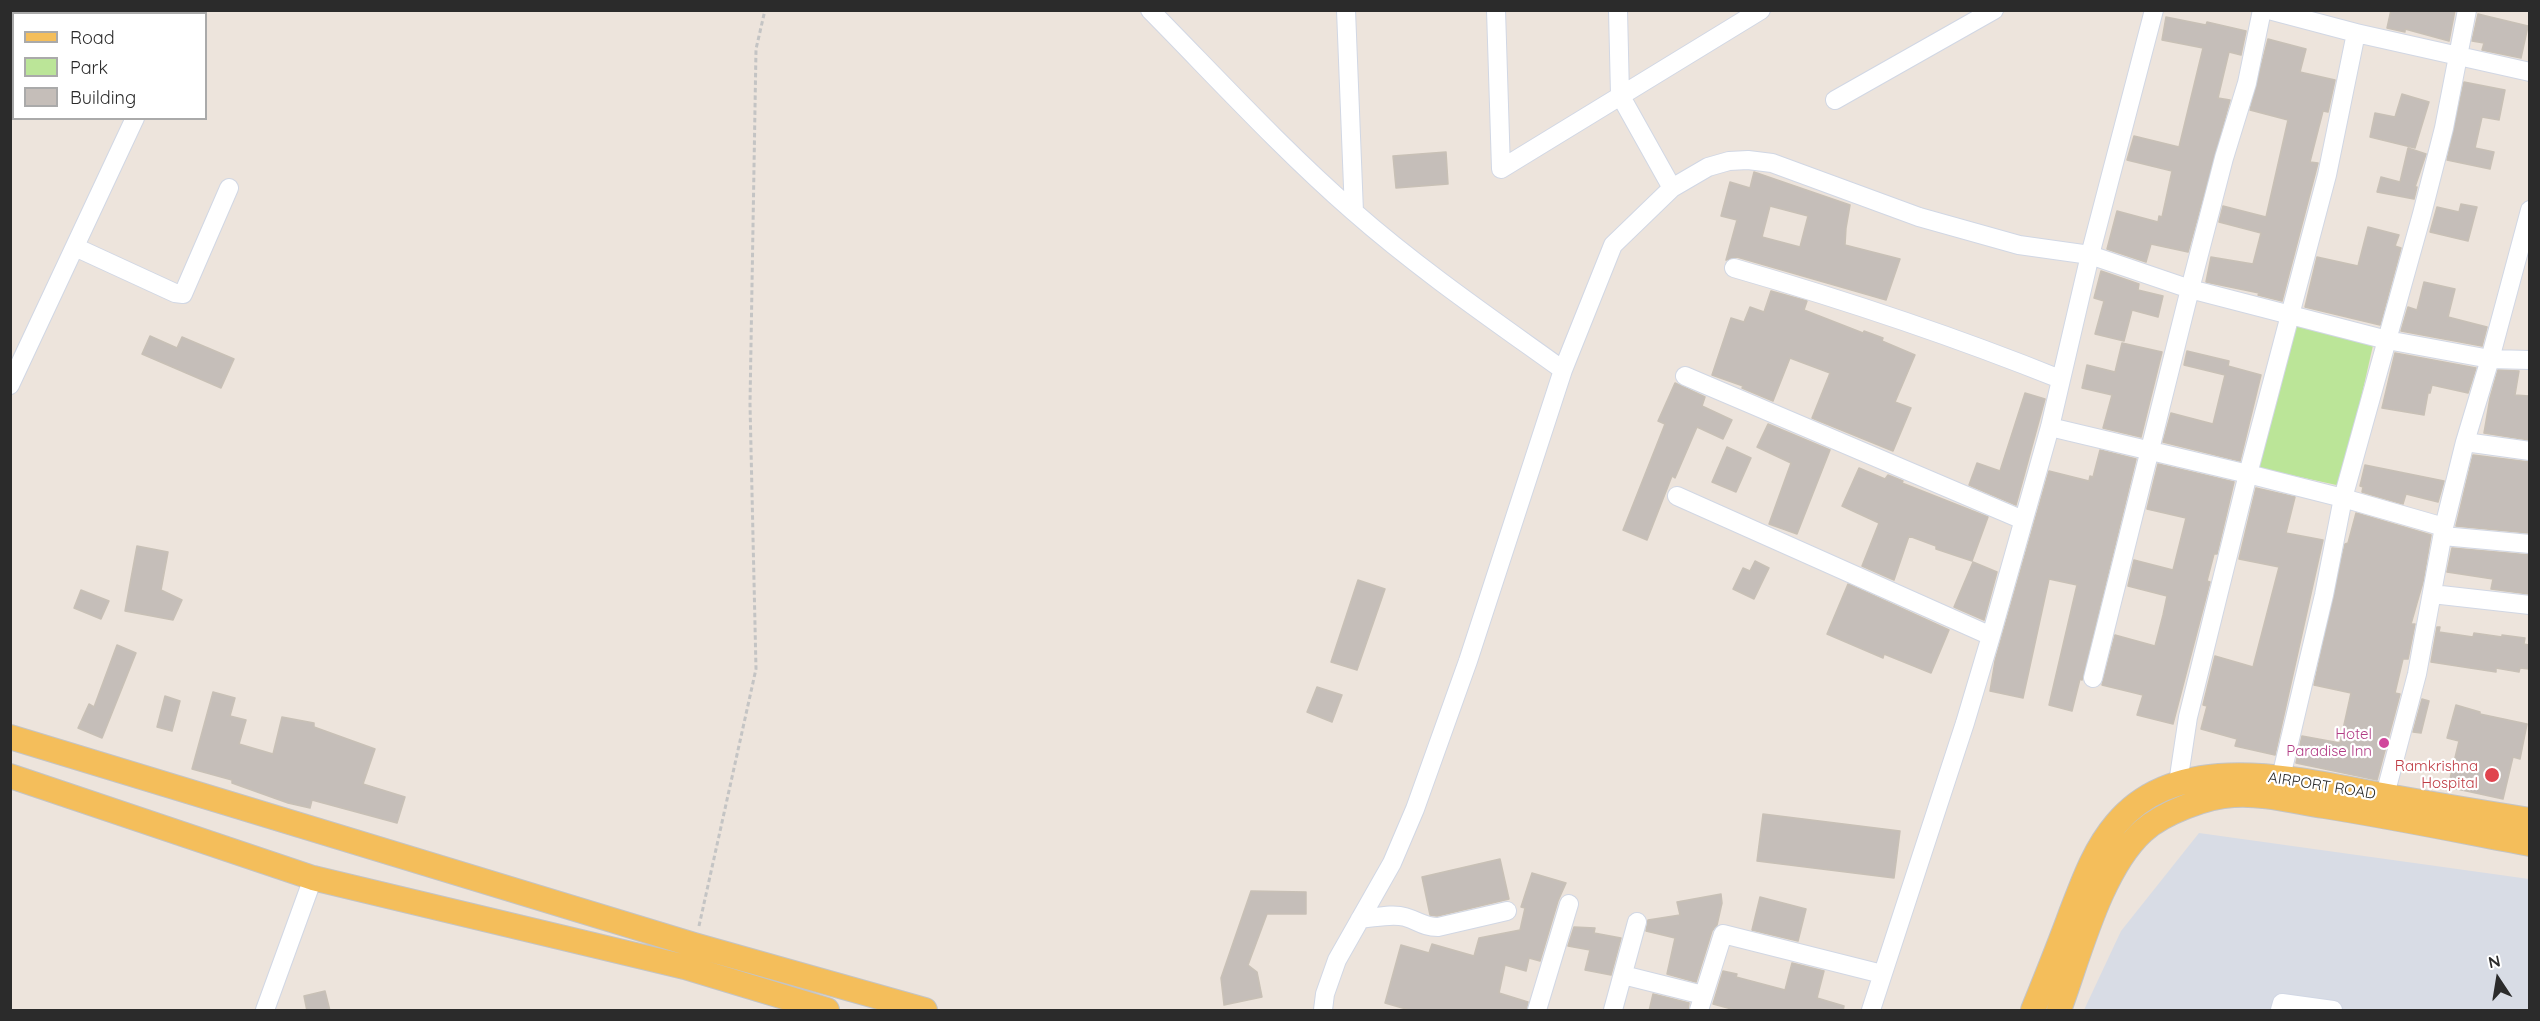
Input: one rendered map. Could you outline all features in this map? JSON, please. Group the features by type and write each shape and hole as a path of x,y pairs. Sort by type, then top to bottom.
{"main road":[{"path":"10,737 694,945 924,1011"},
{"name":"AIRPORT ROAD","path":"2033,1011 2097,852 2116,824 2133,807 2152,794 2178,783 2235,775 2281,777 2529,820"},
{"path":"10,776 313,878 685,967 827,1011"},
{"name":"AIRPORT ROAD","path":"2059,1011 2104,889 2121,858 2143,831 2177,810 2227,796 2256,797 2379,815 2529,844"}],"street":[{"path":"1150,10 1354,212 1430,272 1563,370"},
{"path":"1347,10 1354,212"},
{"path":"1496,10 1501,169 1620,95 1731,19 1761,10"},
{"path":"1618,10 1620,95 1672,188"},
{"path":"1835,100 1994,10"},
{"path":"1871,1011 1991,636 2050,427 2090,255 2154,10"},
{"path":"2093,678 2190,289 2224,158 2247,83 2262,10"},
{"path":"2269,10 2356,33 2529,72"},
{"path":"2281,777 2324,595 2343,498 2442,138 2467,10"},
{"path":"2178,783 2188,717 2248,474 2327,175 2356,33"},
{"path":"10,385 134,120"},
{"path":"1323,1011 1325,994 1337,960 1392,863 1415,809 1468,662 1563,370 1613,245 1672,188 1708,167 1729,161 1748,160 1772,163 1919,217 2019,244 2090,255 2190,289 2387,340 2490,359 2529,360"},
{"path":"75,247 175,293 183,294 229,188"},
{"path":"2385,795 2417,674 2444,532 2465,442 2490,359 2529,210"},
{"path":"1734,268 1876,311 1975,345 2060,379"},
{"path":"1685,376 2023,520"},
{"path":"2050,427 2343,498 2444,532 2529,544"},
{"path":"2465,442 2529,451"},
{"path":"1677,496 1991,636"},
{"path":"2432,594 2529,605"},
{"path":"265,1011 313,878"},
{"path":"1537,1011 1569,904"},
{"path":"1360,919 1406,917 1427,927 1438,927 1507,911"},
{"path":"1613,1011 1637,922"},
{"path":"1623,975 1701,1003 1723,934 1882,974"},
{"path":"2280,1011 2282,1003 2333,1011"}],"path":[{"path":"694,945 756,669 750,392 756,49 765,10"}],"shaded area":[{"path":"2199,833 2529,879 2529,1010 2084,1010 2121,931"}],"green space":[{"path":"2293,323 2374,341 2341,486 2259,468"}],"building":[{"path":"2391,10 2455,10 2449,41 2405,29 2405,32 2387,28"},
{"path":"2478,14 2528,26 2521,58 2482,50 2484,43 2472,41"},
{"path":"2166,17 2206,25 2207,22 2246,31 2241,55 2229,52 2218,98 2230,100 2188,252 2151,244 2146,262 2107,249 2117,211 2158,222 2159,216 2162,217 2172,171 2127,160 2134,136 2179,147 2203,48 2162,40"},
{"path":"2268,39 2306,49 2300,72 2335,80 2328,112 2323,111 2310,162 2318,163 2282,301 2258,295 2259,293 2206,282 2211,257 2253,264 2261,233 2219,222 2223,206 2266,217 2288,120 2250,110"},
{"path":"2464,82 2505,90 2499,120 2482,117 2475,148 2494,152 2490,169 2447,160"},
{"path":"2402,94 2429,102 2415,148 2370,137 2375,113 2395,117"},
{"path":"2408,148 2426,154 2415,187 2417,187 2414,199 2377,192 2381,177 2400,182"},
{"path":"1446,152 1448,184 1396,188 1393,156"},
{"path":"1754,172 1850,205 1845,245 1900,259 1886,300 1737,257 1726,260 1737,220 1721,216 1730,182 1750,188","holes":["1770,206 1808,216 1800,247 1762,237"]},
{"path":"2461,204 2477,207 2468,241 2430,232 2437,207 2459,212"},
{"path":"2368,227 2399,235 2395,246 2401,248 2380,325 2305,307 2317,257 2358,266"},
{"path":"2101,271 2139,284 2138,290 2163,296 2158,317 2132,310 2124,341 2095,334 2104,301 2094,298"},
{"path":"2424,282 2455,289 2448,317 2487,327 2482,346 2401,331 2408,307 2417,310"},
{"path":"1771,291 1807,301 1804,310 1863,333 1864,331 1883,338 1882,341 1915,355 1895,402 1911,408 1893,451 1812,418 1830,373 1790,358 1773,401 1742,388 1743,386 1712,375 1731,318 1744,322 1750,307 1764,312"},
{"path":"150,336 177,348 182,337 234,359 221,388 142,354"},
{"path":"2122,343 2162,352 2141,437 2103,428 2112,395 2082,388 2087,365 2115,372"},
{"path":"2187,351 2229,361 2228,366 2261,375 2240,461 2163,442 2171,413 2213,424 2225,375 2184,365"},
{"path":"2395,353 2476,368 2468,393 2432,385 2428,393 2424,415 2382,408"},
{"path":"2498,370 2519,371 2515,395 2529,396 2529,440 2484,433"},
{"path":"1675,383 1705,397 1702,406 1732,420 1723,439 1697,427 1675,478 1672,476 1647,540 1623,530 1665,424 1658,421"},
{"path":"2025,393 2045,399 2016,505 1969,485 1977,463 2000,471"},
{"path":"1768,424 1830,450 1797,534 1769,524 1791,463 1757,447"},
{"path":"1727,447 1751,458 1736,492 1712,482"},
{"path":"2100,450 2136,459 2082,680 2080,679 2072,711 2049,705 2077,585 2049,579 2023,698 1990,691 1995,661 2049,471 2089,481 2090,476 2093,477"},
{"path":"2473,455 2529,462 2529,533 2456,526"},
{"path":"2158,464 2234,482 2217,554 2214,554 2207,581 2210,582 2173,724 2137,715 2143,695 2102,685 2115,635 2155,646 2163,615 2167,596 2128,586 2134,560 2173,570 2186,518 2147,509"},
{"path":"2365,465 2444,481 2438,502 2406,494 2403,504 2362,492 2363,487 2360,486"},
{"path":"1859,468 1885,479 1888,475 1903,481 1902,483 1988,517 1972,561 1936,549 1936,546 1909,536 1894,580 1862,566 1879,523 1842,506"},
{"path":"2256,488 2295,497 2286,533 2323,540 2275,755 2235,746 2237,739 2201,729 2207,706 2203,705 2215,656 2253,667 2279,567 2239,559"},
{"path":"2356,513 2431,535 2423,582 2411,624 2415,624 2408,659 2403,659 2395,693 2400,694 2377,780 2296,763 2302,736 2340,743 2351,693 2314,685 2345,544 2348,543"},
{"path":"137,546 168,552 161,590 182,600 173,620 125,611"},
{"path":"2452,548 2529,555 2529,594 2491,589 2493,579 2447,572"},
{"path":"1755,561 1769,568 1754,599 1733,589 1743,568 1750,571"},
{"path":"1973,562 1997,572 1984,620 1954,607"},
{"path":"1358,580 1385,589 1357,670 1331,662"},
{"path":"1848,584 1949,630 1931,673 1884,654 1883,658 1827,634"},
{"path":"81,590 109,601 101,619 74,608"},
{"path":"2437,627 2440,627 2439,632 2473,637 2474,633 2525,638 2524,644 2529,645 2529,669 2520,668 2519,672 2496,668 2496,672 2431,662"},
{"path":"117,645 136,653 102,738 78,728 89,704 94,707"},
{"path":"1317,687 1342,695 1332,722 1307,712"},
{"path":"213,692 235,698 230,716 246,720 239,744 273,754 282,717 314,723 314,727 375,749 363,784 405,797 397,823 312,800 310,808 288,803 232,783 232,780 192,769"},
{"path":"165,696 180,701 172,731 157,727"},
{"path":"2422,699 2429,701 2421,733 2413,732"},
{"path":"2456,705 2480,712 2480,714 2527,724 2520,759 2513,757 2503,799 2448,787 2459,741 2447,738"},
{"path":"1763,814 1900,831 1894,878 1757,861"},
{"path":"1500,859 1509,899 1437,916 1430,915 1422,877"},
{"path":"1532,873 1566,883 1558,901 1540,961 1529,958 1526,971 1505,965 1499,993 1528,1002 1526,1011 1413,1011 1385,1003 1401,945 1429,953 1432,944 1474,956 1479,938 1520,930 1525,908 1521,907"},
{"path":"1251,891 1306,892 1306,914 1267,914 1248,965 1257,972 1262,997 1224,1005 1221,978"},
{"path":"1721,894 1722,903 1717,925 1712,931 1696,982 1667,974 1675,938 1646,931 1648,920 1680,915 1677,902"},
{"path":"1760,897 1806,909 1798,941 1752,930"},
{"path":"1574,927 1595,928 1594,933 1621,938 1611,975 1585,970 1590,950 1568,946"},
{"path":"1792,963 1824,971 1817,998 1844,1006 1843,1011 1739,1011 1713,1004 1723,971 1737,974 1736,977 1785,990"},
{"path":"325,991 330,1011 307,1011 304,996"},
{"path":"1653,994 1689,1003 1688,1011 1649,1011"}],"place":[{"name":"Hotel Paradise Inn","path":"2384,743"},
{"name":"Ramkrishna Hospital","path":"2492,775"}]}
